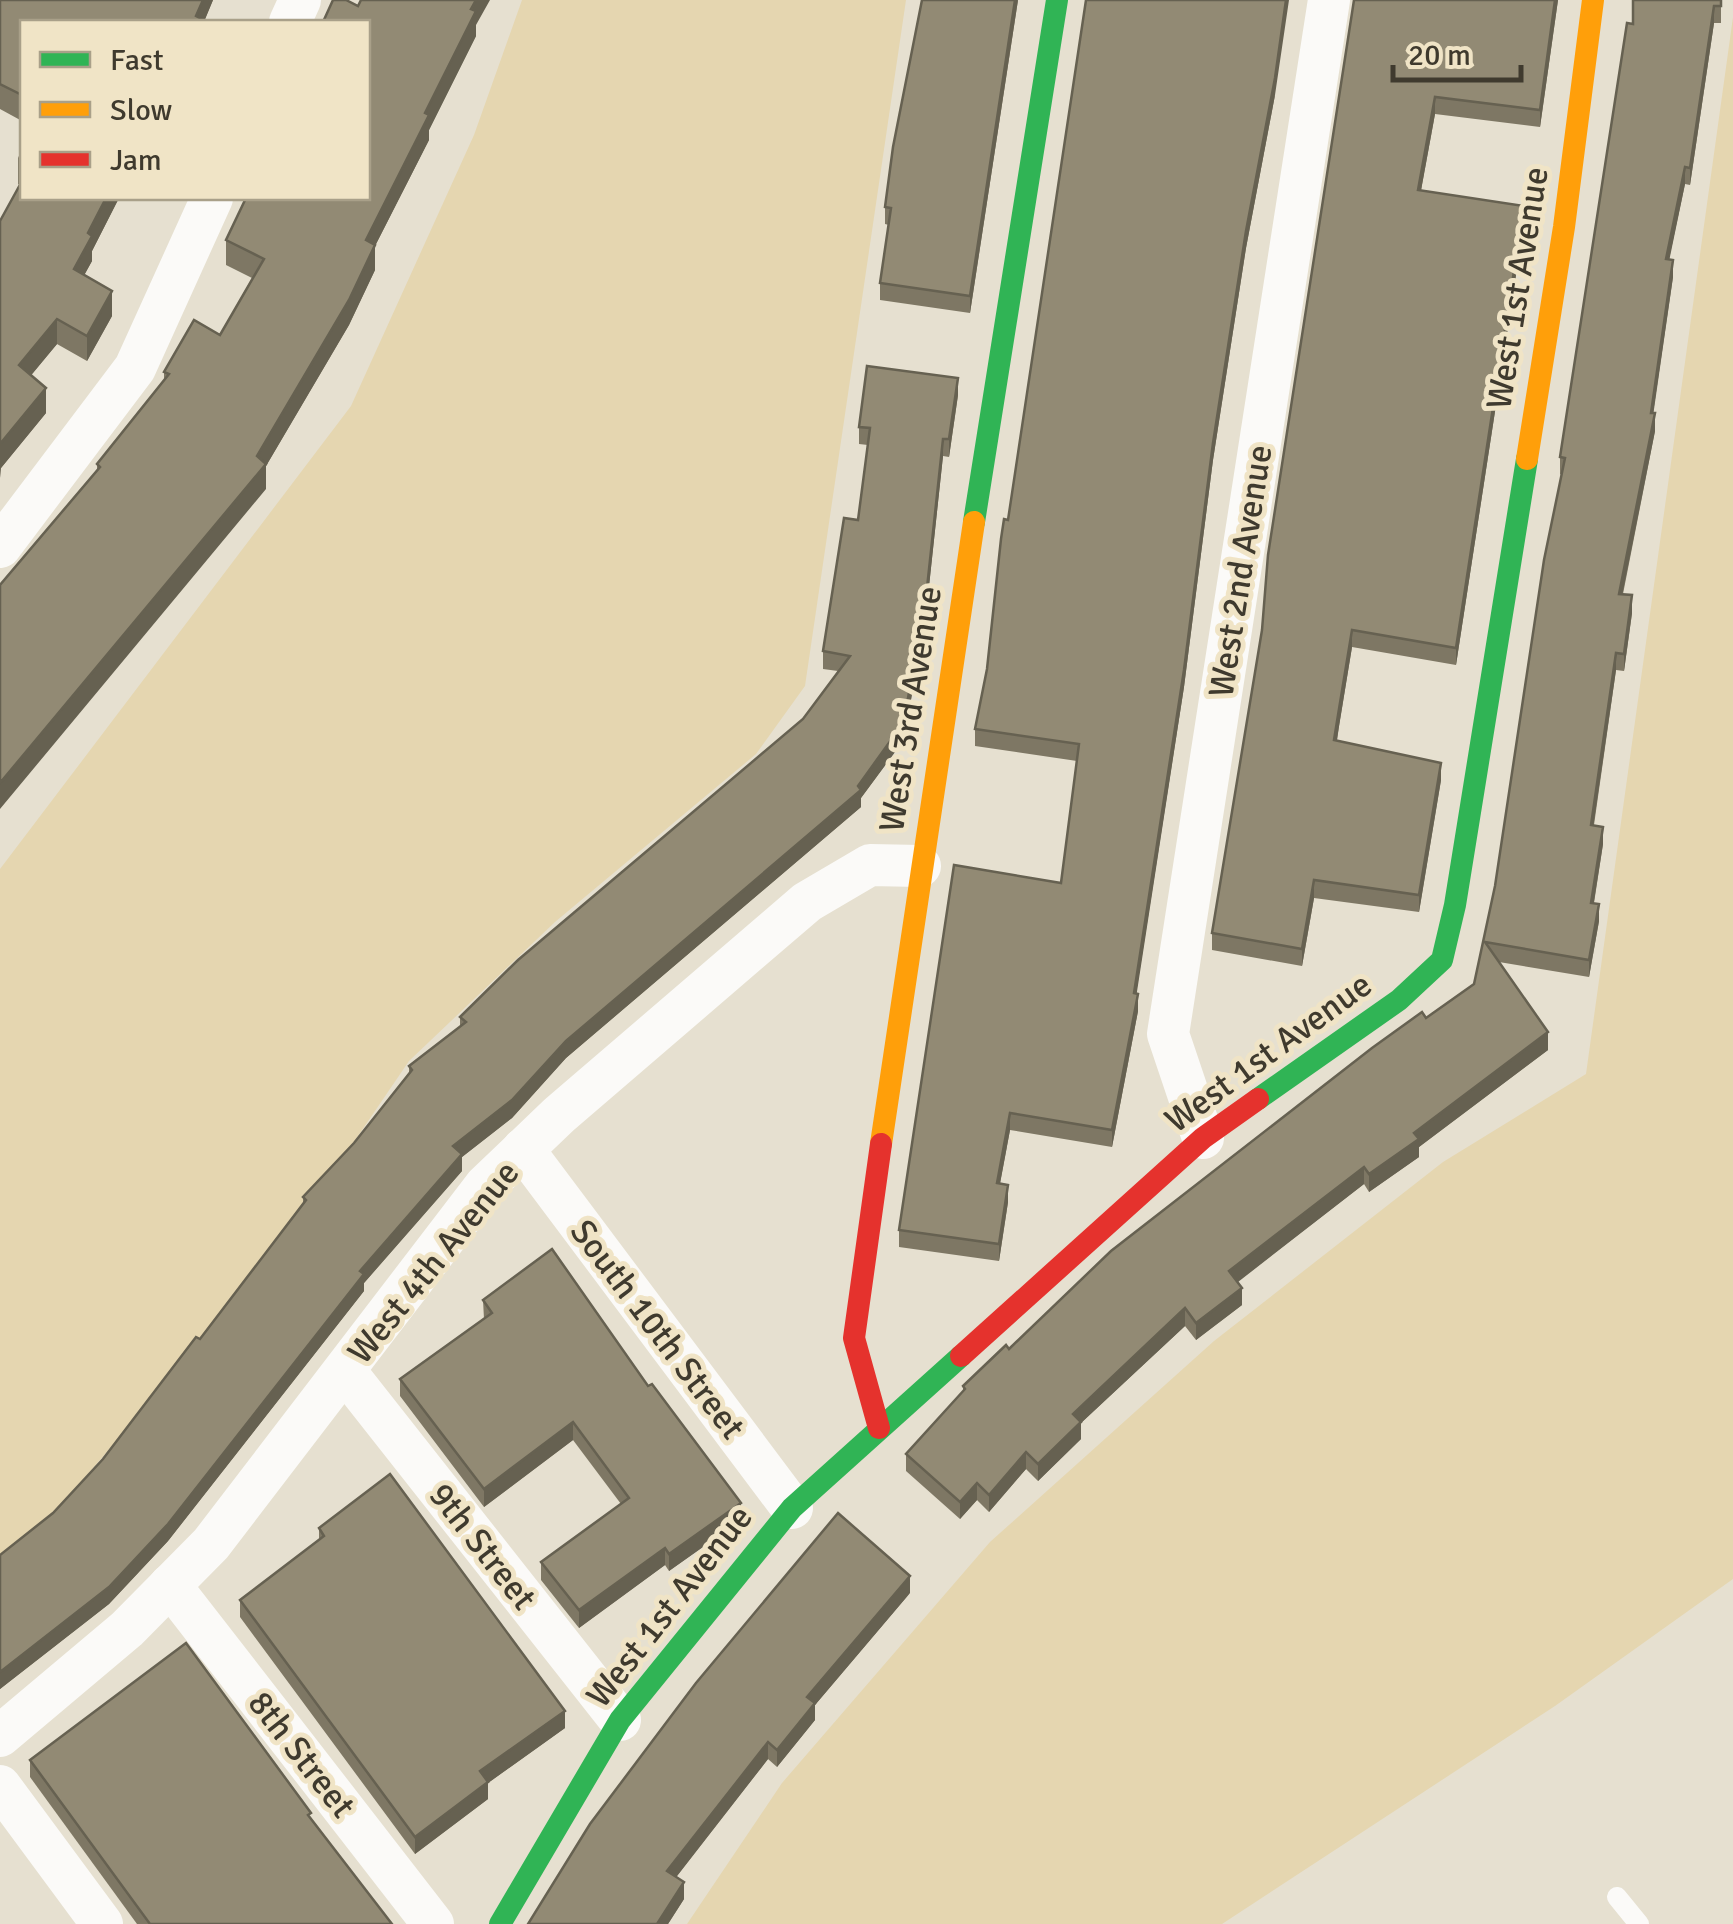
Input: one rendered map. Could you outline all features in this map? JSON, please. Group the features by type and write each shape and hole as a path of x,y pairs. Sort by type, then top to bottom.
{"street":[{"name":"West 3rd Avenue","path":"880,1428 854,1338 920,866 1057,0"},
{"name":"West 2nd Avenue","path":"1203,1138 1168,1034 1330,0"},
{"name":"West 1st Avenue","path":"500,1924 620,1720 792,1508 1203,1138 1399,1000 1442,960 1458,885 1560,246 1593,0"},
{"path":"0,547 135,368 211,200"},
{"name":"West 4th Avenue","path":"0,1736 127,1629 211,1544 486,1186 523,1150 806,902 870,866 920,866"},
{"name":"South 10th Street","path":"523,1150 792,1508"},
{"name":"9th Street","path":"345,1371 620,1720"},
{"name":"8th Street","path":"170,1585 433,1924"},
{"path":"0,1786 102,1924"}],"lane":[{"path":"1617,1897 1639,1924"}],"shaded area":[{"path":"522,0 906,0 805,686 756,754 555,922 409,1061 343,1158 181,1365 59,1508 0,1555 0,869 351,406 474,135"},
{"path":"1733,17 1733,1579 1555,1706 1222,1924 687,1924 782,1783 990,1542 1214,1341 1443,1162 1586,1074"}],"building":[{"path":"0,0 203,0 196,16 203,20 20,20 20,94 0,84"},
{"path":"333,0 346,0 358,6 361,0 476,0 471,9 476,11 425,113 429,115 366,240 375,245 349,300 257,456 266,464 0,783 0,585 100,467 97,464 169,374 164,372 194,320 220,335 264,259 226,240 245,200 370,200 370,20 324,20"},
{"path":"922,0 1015,0 970,296 880,283 891,208 885,207 893,147"},
{"path":"1086,0 1286,0 1213,443 1184,670 1134,993 1138,994 1112,1130 1010,1113 997,1183 1008,1185 999,1244 899,1230 954,865 1061,883 1079,744 975,729"},
{"path":"1354,0 1555,0 1540,110 1435,97 1418,190 1524,206 1456,648 1352,630 1334,740 1441,763 1419,895 1314,880 1302,949 1212,933 1262,630 1268,555"},
{"path":"1633,0 1721,0 1721,6 1714,6 1690,168 1685,167 1666,259 1673,260 1651,413 1655,413 1619,594 1632,595 1624,654 1616,653 1591,825 1603,827 1591,903 1599,904 1589,960 1485,942 1548,1032 1414,1133 1419,1139 1369,1174 1364,1167 1229,1271 1242,1288 1196,1323 1185,1308 1073,1414 1081,1422 1038,1464 1026,1452 989,1495 977,1483 960,1502 906,1454 965,1389 963,1386 1006,1345 1009,1349 1111,1251 1372,1048 1422,1012 1426,1018 1474,984 1495,886 1544,560 1565,458 1560,457 1627,23 1633,24"},
{"path":"20,185 20,200 105,200 74,269 112,291 87,336 57,319 19,365 46,388 0,444 0,221"},
{"path":"867,366 958,378 949,439 943,439 927,588 907,704 909,715 858,786 861,790 566,1041 512,1100 453,1146 462,1154 360,1271 364,1274 168,1524 109,1587 0,1672 0,1555 53,1513 103,1459 196,1337 200,1339 306,1200 303,1197 354,1143 412,1070 409,1066 466,1022 460,1017 518,960 803,719 850,656 823,651 844,518 858,520 870,428 859,427"},
{"path":"552,1249 648,1386 652,1384 741,1503 669,1554 665,1548 579,1610 541,1562 629,1498 573,1422 484,1489 400,1379 492,1313 483,1300"},
{"path":"390,1474 565,1711 480,1771 488,1782 415,1837 240,1600 324,1536 319,1528"},
{"path":"838,1513 910,1576 807,1697 815,1703 777,1750 768,1742 667,1871 684,1882 657,1924 528,1924 590,1824 696,1683"},
{"path":"186,1643 311,1813 308,1815 392,1924 150,1924 30,1760"}],"traffic: fast":[{"path":"974,522 1057,0"},
{"path":"1258,1099 1399,1000 1442,960 1455,905 1527,459"},
{"path":"500,1924 620,1720 792,1508 961,1356"}],"traffic: slow":[{"path":"1527,459 1564,227 1593,0"},
{"path":"881,1144 974,522"}],"traffic: jam":[{"path":"961,1356 1203,1138 1258,1099"},
{"path":"879,1428 854,1338 881,1144"}]}
